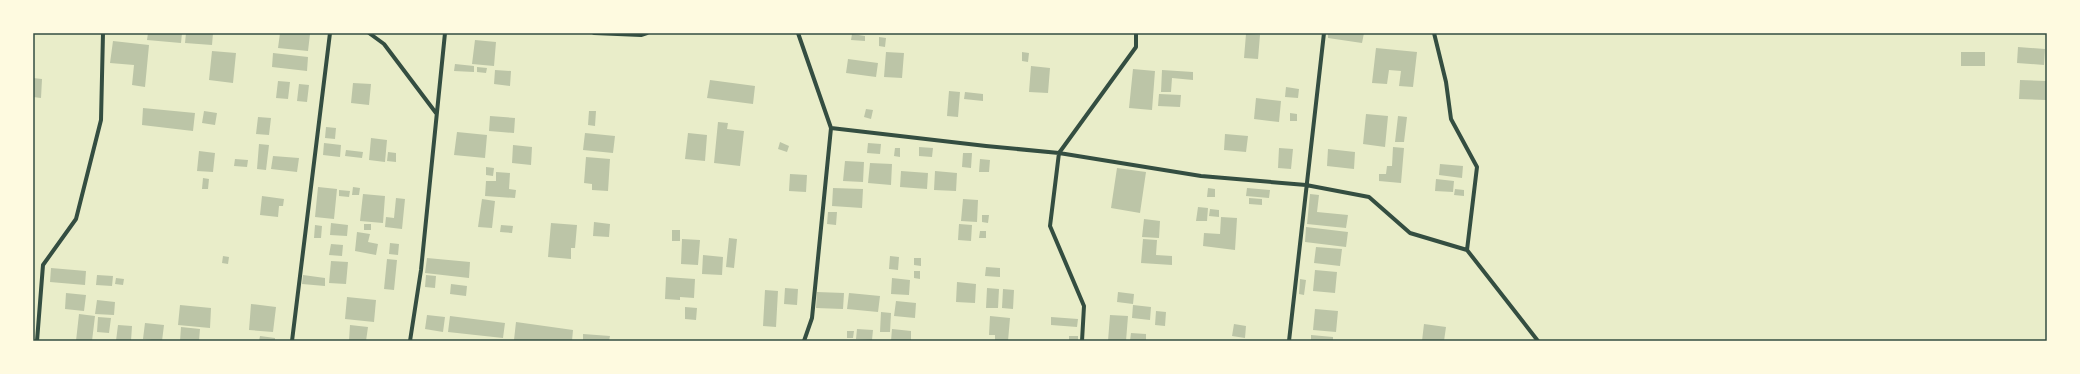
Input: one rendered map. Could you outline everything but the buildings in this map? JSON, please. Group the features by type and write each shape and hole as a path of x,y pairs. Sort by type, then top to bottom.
{"street":[{"path":"37,341 43,265 76,219 101,120 103,33"},
{"path":"292,341 330,33"},
{"path":"369,33 384,44 436,113"},
{"path":"410,341 421,270 444,33"},
{"path":"594,33 641,35 647,33"},
{"path":"798,33 831,128 812,318 804,341"},
{"path":"1082,341 1084,306 1050,226 1059,153 1136,46 1136,33"},
{"path":"1289,341 1324,33"},
{"path":"1434,33 1446,82 1451,119 1477,167 1467,250"},
{"path":"831,128 1059,153 1201,176 1306,185 1369,197 1410,233 1467,250 1538,341"}]}
